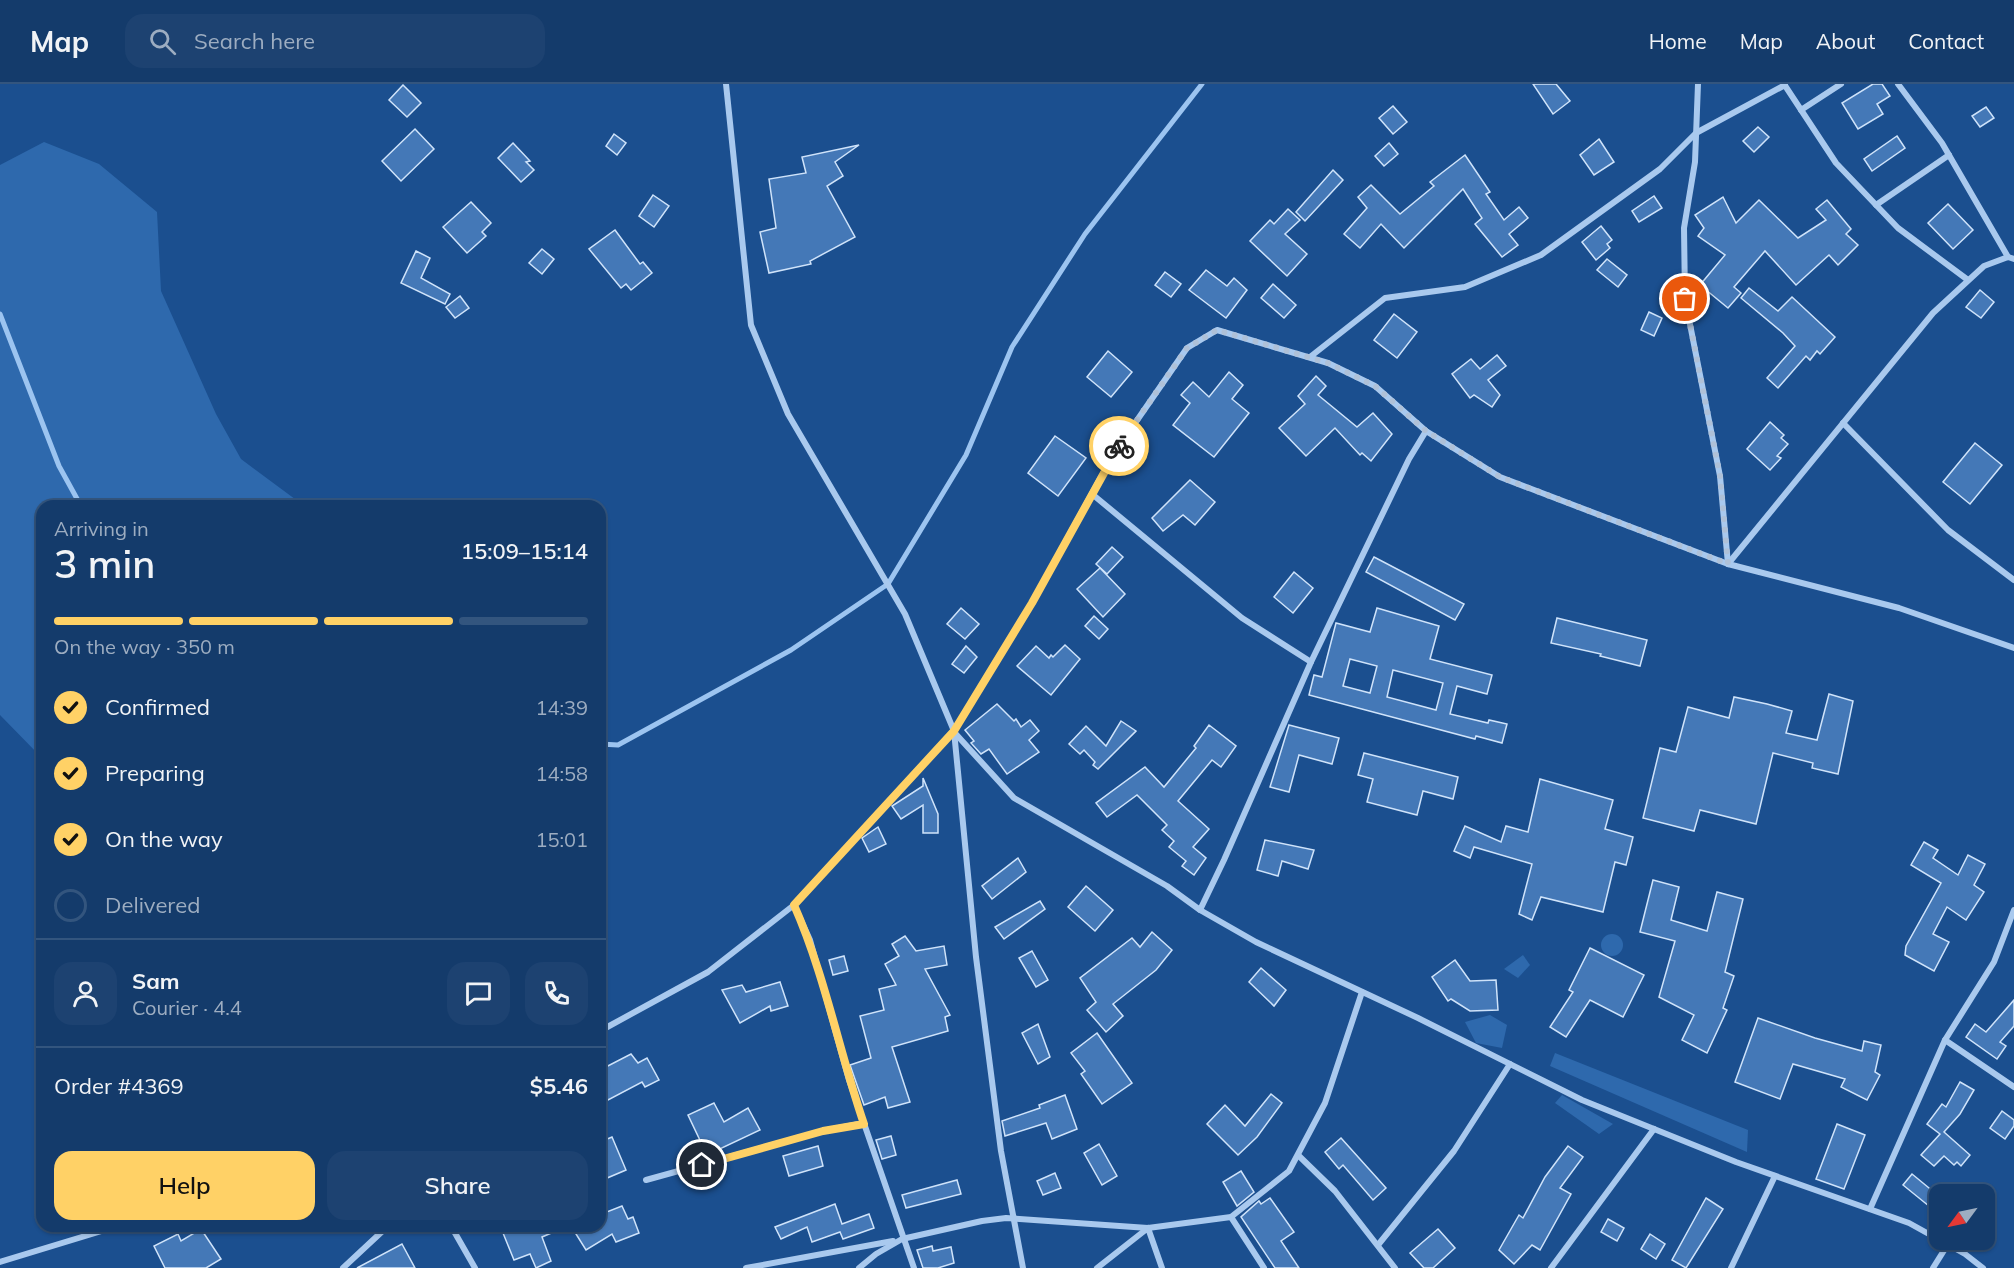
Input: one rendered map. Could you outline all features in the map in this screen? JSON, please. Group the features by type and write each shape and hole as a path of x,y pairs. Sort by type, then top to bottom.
{"street":[{"path":"726,84 751,325 788,414 905,614 954,731 976,957 1001,1151 1023,1268"},
{"path":"1698,84 1695,162 1684,228 1685,299 1720,476 1728,564"},
{"path":"1310,357 1385,298 1465,287 1540,255 1660,169 1696,133 1784,84 1836,163 1898,228 1968,280"},
{"path":"1801,110 1841,84"},
{"path":"1728,564 1933,313 1984,266 2011,258 1950,155 1898,84"},
{"path":"1876,205 1950,155"},
{"path":"606,1028 708,972 794,905 954,731 1032,603 1113,455 1187,348 1217,330 1328,363 1375,386 1426,431 1500,477 1728,564 1899,608 2014,648"},
{"path":"1843,423 1948,530 2014,580"},
{"path":"1200,910 1311,662 1409,459 1426,431"},
{"path":"1092,494 1242,618 1311,662"},
{"path":"954,731 1014,798 1167,886 1200,910 1256,942 1582,1100 1775,1176 1909,1223 1929,1234"},
{"path":"794,905 810,940 849,1080 902,1239 914,1268"},
{"path":"1870,1209 1945,1041 1994,962 2014,910"},
{"path":"746,1268 868,1248 982,1221 1015,1219 1148,1228 1231,1217 1289,1171 1325,1103 1362,992"},
{"path":"1945,1041 2014,1087"},
{"path":"1378,1245 1454,1151 1510,1064"},
{"path":"646,1180 823,1131 864,1124"},
{"path":"1551,1268 1654,1129"},
{"path":"1298,1155 1335,1191 1395,1268"},
{"path":"1731,1268 1775,1176"},
{"path":"1231,1217 1264,1268"},
{"path":"1097,1268 1148,1228"},
{"path":"1148,1228 1162,1268"},
{"path":"0,1262 98,1232"},
{"path":"343,1268 382,1232"},
{"path":"454,1232 475,1268"},
{"path":"859,1268 876,1254 902,1239"},
{"path":"1933,1268 1944,1250"},
{"path":"1957,1250 1983,1268"}],"shaded area":[{"path":"44,142 99,164 157,212 161,291 216,414 241,459 296,500 36,500 36,752 0,715 0,165"},
{"path":"1612,934 1620,937 1623,945 1620,953 1612,956 1604,953 1601,945 1604,937"},
{"path":"1523,955 1530,965 1518,978 1504,969"},
{"path":"1490,1015 1507,1025 1502,1048 1476,1043 1465,1022"},
{"path":"1555,1053 1748,1130 1747,1152 1550,1066"},
{"path":"1562,1095 1613,1124 1599,1134 1555,1103"}],"building":[{"path":"1533,84 1556,84 1570,101 1553,114"},
{"path":"1873,84 1882,84 1890,96 1877,104 1883,114 1858,129 1842,103"},
{"path":"403,85 421,103 407,117 389,100"},
{"path":"1393,106 1407,122 1393,134 1379,118"},
{"path":"1986,107 1994,118 1980,127 1972,116"},
{"path":"1758,127 1769,137 1754,152 1743,141"},
{"path":"415,129 434,149 401,181 382,161"},
{"path":"614,134 626,143 617,155 606,146"},
{"path":"1897,136 1905,148 1872,171 1864,159"},
{"path":"1599,139 1614,162 1594,175 1580,155"},
{"path":"513,143 530,161 526,162 534,170 521,182 498,158"},
{"path":"1389,143 1398,154 1384,166 1375,156"},
{"path":"859,145 835,162 843,176 827,186 855,237 810,261 811,264 769,273 760,232 776,228 769,179 806,173 802,157"},
{"path":"1465,155 1490,192 1486,194 1504,220 1519,207 1528,218 1509,234 1518,245 1502,257 1475,224 1482,218 1463,189 1404,248 1381,224 1360,248 1344,234 1367,208 1358,197 1371,185 1400,214 1434,186 1430,182"},
{"path":"1333,170 1343,180 1305,221 1296,212"},
{"path":"653,195 669,206 654,227 639,216"},
{"path":"1654,196 1662,208 1639,222 1632,211"},
{"path":"1723,197 1736,223 1759,200 1798,238 1826,220 1816,209 1827,200 1851,229 1846,234 1858,245 1838,265 1829,255 1796,285 1765,251 1734,287 1741,293 1728,308 1700,285 1725,255 1698,236 1704,228 1695,215"},
{"path":"471,202 491,223 482,232 486,236 467,253 443,227"},
{"path":"1948,204 1973,230 1953,249 1928,223"},
{"path":"1288,209 1300,220 1285,234 1307,254 1287,276 1250,241 1270,220 1274,224"},
{"path":"1601,226 1612,240 1607,244 1610,248 1596,260 1582,242"},
{"path":"615,230 640,264 643,262 652,273 631,290 626,284 621,288 589,249"},
{"path":"542,249 554,259 542,274 529,263"},
{"path":"416,251 430,258 421,278 450,294 445,304 401,283"},
{"path":"1607,259 1627,275 1618,287 1597,270"},
{"path":"1206,270 1227,286 1234,278 1247,290 1226,318 1189,290"},
{"path":"1165,272 1181,284 1171,297 1155,285"},
{"path":"1273,284 1296,305 1284,318 1261,298"},
{"path":"1749,288 1778,311 1792,297 1835,337 1820,354 1817,351 1810,360 1806,356 1778,388 1767,378 1795,346 1741,298"},
{"path":"1980,290 1994,302 1981,318 1966,307"},
{"path":"460,296 469,308 455,318 446,307"},
{"path":"1649,312 1662,318 1654,336 1641,330"},
{"path":"1394,314 1417,332 1397,358 1374,340"},
{"path":"1108,351 1132,372 1111,397 1087,377"},
{"path":"1497,355 1506,366 1488,380 1500,395 1492,407 1474,395 1470,398 1452,374 1471,359 1480,369"},
{"path":"1229,372 1243,385 1232,399 1249,413 1214,457 1173,425 1190,403 1181,395 1193,382 1209,397"},
{"path":"1316,376 1326,386 1318,395 1357,427 1373,413 1392,434 1371,461 1362,453 1360,455 1335,428 1306,456 1279,428 1305,404 1298,396"},
{"path":"1770,422 1784,435 1781,438 1788,444 1777,456 1781,458 1770,470 1747,449"},
{"path":"1055,436 1086,458 1058,496 1028,473"},
{"path":"1975,443 2002,465 1970,504 1943,482"},
{"path":"1190,480 1215,502 1195,525 1183,515 1163,531 1152,518"},
{"path":"1112,547 1123,557 1107,574 1096,564"},
{"path":"1374,557 1464,604 1455,620 1366,572"},
{"path":"1100,568 1125,594 1103,617 1077,589"},
{"path":"1294,572 1313,588 1293,613 1274,597"},
{"path":"961,608 979,624 965,639 947,624"},
{"path":"1377,608 1439,626 1430,659 1492,675 1487,694 1457,686 1450,714 1488,723 1489,720 1507,724 1502,743 1476,736 1475,739 1309,695 1314,675 1322,677 1336,623 1370,632","holes":["1350,659 1377,666 1370,693 1343,686","1393,670 1443,683 1436,710 1387,697"]},
{"path":"1094,616 1108,629 1099,639 1085,626"},
{"path":"1557,618 1647,640 1640,666 1600,656 1601,654 1551,643"},
{"path":"1065,645 1080,659 1051,695 1017,666 1036,646 1049,658"},
{"path":"966,646 977,657 964,673 952,664"},
{"path":"1829,694 1853,701 1838,774 1812,768 1813,763 1773,753 1756,824 1700,810 1694,831 1643,818 1660,748 1676,752 1688,707 1729,718 1734,697 1767,704 1792,711 1786,733 1817,740"},
{"path":"997,704 1014,721 1016,719 1021,727 1030,720 1039,731 1029,740 1039,752 1007,774 989,749 981,754 971,743 974,741 965,730"},
{"path":"1121,721 1136,731 1098,769 1084,750 1080,754 1069,744 1086,726 1106,746"},
{"path":"1209,725 1236,746 1221,767 1212,760 1178,801 1209,829 1193,847 1206,858 1194,875 1182,866 1186,861 1169,847 1174,841 1162,830 1167,825 1137,795 1107,817 1096,803 1145,767 1164,787 1196,748 1194,746"},
{"path":"1289,725 1339,738 1332,764 1299,755 1289,792 1270,787"},
{"path":"1364,753 1458,777 1453,799 1423,791 1417,815 1367,802 1373,779 1358,775"},
{"path":"923,778 938,814 938,833 923,833 923,805 901,819 892,806 923,786"},
{"path":"1540,779 1613,800 1605,829 1633,837 1626,865 1615,862 1603,912 1541,897 1532,920 1519,914 1532,864 1474,847 1470,858 1454,851 1465,826 1501,842 1506,826 1528,832"},
{"path":"878,827 886,844 869,852 862,838"},
{"path":"1265,840 1314,850 1308,869 1282,861 1278,876 1257,870"},
{"path":"1924,842 1938,850 1933,858 1958,875 1968,855 1985,864 1974,885 1984,892 1966,920 1947,907 1933,934 1949,942 1934,971 1905,955 1906,946 1941,883 1911,865"},
{"path":"1018,858 1026,872 992,899 982,886"},
{"path":"1653,880 1679,887 1671,920 1707,931 1717,892 1743,899 1725,972 1734,976 1723,1008 1727,1010 1707,1053 1682,1040 1694,1015 1659,997 1675,941 1640,932"},
{"path":"1086,886 1113,910 1095,931 1068,907"},
{"path":"1040,901 1045,909 1004,939 995,927"},
{"path":"1152,932 1172,950 1156,970 1113,1004 1123,1016 1106,1032 1087,1010 1096,1002 1080,978 1132,938 1140,947"},
{"path":"905,936 916,951 944,946 947,965 925,969 950,1015 945,1017 948,1031 892,1047 910,1102 888,1108 885,1097 864,1105 850,1065 871,1058 860,1016 884,1010 879,989 896,985 885,964 899,956 892,944"},
{"path":"1590,948 1644,975 1623,1017 1590,1000 1566,1037 1550,1027 1573,992 1569,990"},
{"path":"1032,951 1048,980 1036,987 1019,958"},
{"path":"844,956 848,971 833,975 829,960"},
{"path":"1455,960 1470,981 1496,980 1498,1010 1470,1011 1451,999 1448,1001 1432,977"},
{"path":"1261,968 1286,990 1274,1006 1249,982"},
{"path":"780,982 788,1006 771,1011 770,1006 740,1023 722,990 742,985 746,992"},
{"path":"2014,1000 2014,1026 2000,1042 2006,1046 1997,1059 1966,1037 1975,1024 1986,1032"},
{"path":"1758,1018 1815,1038 1862,1051 1864,1041 1881,1045 1875,1072 1880,1075 1867,1100 1841,1087 1845,1079 1793,1064 1780,1099 1735,1082"},
{"path":"1038,1024 1050,1057 1038,1064 1022,1033"},
{"path":"1097,1033 1132,1083 1102,1104 1081,1074 1085,1071 1071,1053"},
{"path":"631,1054 638,1063 647,1058 659,1080 645,1087 642,1082 608,1100 606,1067"},
{"path":"1960,1082 1974,1090 1960,1114 1944,1132 1970,1155 1961,1166 1957,1162 1954,1165 1944,1156 1934,1166 1921,1155 1940,1134 1927,1124 1942,1104 1946,1107"},
{"path":"1271,1094 1282,1103 1257,1137 1238,1155 1207,1124 1225,1105 1245,1126"},
{"path":"1065,1095 1077,1129 1052,1139 1046,1123 1005,1136 1002,1121 1040,1108 1039,1105"},
{"path":"714,1103 724,1122 748,1108 760,1130 707,1155 688,1115"},
{"path":"2002,1111 2014,1120 2014,1126 2005,1139 1990,1128"},
{"path":"1837,1124 1865,1135 1844,1189 1816,1179"},
{"path":"891,1136 896,1155 882,1159 876,1140"},
{"path":"612,1137 626,1170 606,1178 606,1140"},
{"path":"1341,1138 1386,1188 1373,1200 1343,1165 1339,1169 1325,1152"},
{"path":"1099,1144 1117,1176 1102,1185 1084,1153"},
{"path":"818,1146 823,1166 789,1176 783,1156"},
{"path":"1568,1146 1583,1157 1560,1188 1571,1194 1540,1250 1532,1245 1514,1264 1499,1250 1519,1215 1523,1218 1545,1177"},
{"path":"1241,1171 1254,1192 1237,1206 1223,1182"},
{"path":"1055,1173 1061,1188 1043,1195 1037,1181"},
{"path":"1912,1174 1929,1188 1929,1206 1903,1185"},
{"path":"957,1180 961,1194 906,1208 902,1195"},
{"path":"1270,1198 1294,1232 1281,1241 1299,1268 1275,1268 1241,1217 1259,1201 1261,1204"},
{"path":"1706,1198 1723,1209 1686,1268 1672,1260"},
{"path":"835,1204 842,1224 869,1214 874,1228 843,1239 840,1232 812,1242 807,1227 781,1239 775,1227"},
{"path":"622,1206 628,1219 633,1217 639,1233 616,1242 612,1234 586,1250 575,1232 606,1232 606,1212"},
{"path":"1608,1219 1624,1228 1617,1241 1601,1232"},
{"path":"1438,1229 1455,1248 1433,1268 1424,1268 1410,1253"},
{"path":"196,1232 203,1232 221,1259 206,1268 165,1268 154,1246 178,1234 181,1241"},
{"path":"554,1232 542,1237 551,1261 536,1268 530,1254 514,1260 503,1233"},
{"path":"1650,1234 1665,1244 1656,1259 1641,1249"},
{"path":"402,1244 415,1268 357,1268"},
{"path":"932,1246 933,1251 951,1247 954,1263 938,1268 923,1268 917,1250"}],"waterway":[{"path":"606,744 618,745 791,650 888,584 966,455 1012,347 1085,234 1202,84"},
{"path":"0,314 59,466 78,500"}],"way so far":[{"path":"1119,446 1187,348 1217,330 1328,363 1375,386 1426,431 1500,477 1728,564 1720,476 1685,299"}],"route":[{"path":"702,1165 823,1131 864,1124 849,1080 810,940 794,905 954,731 1032,603 1119,446"}]}
